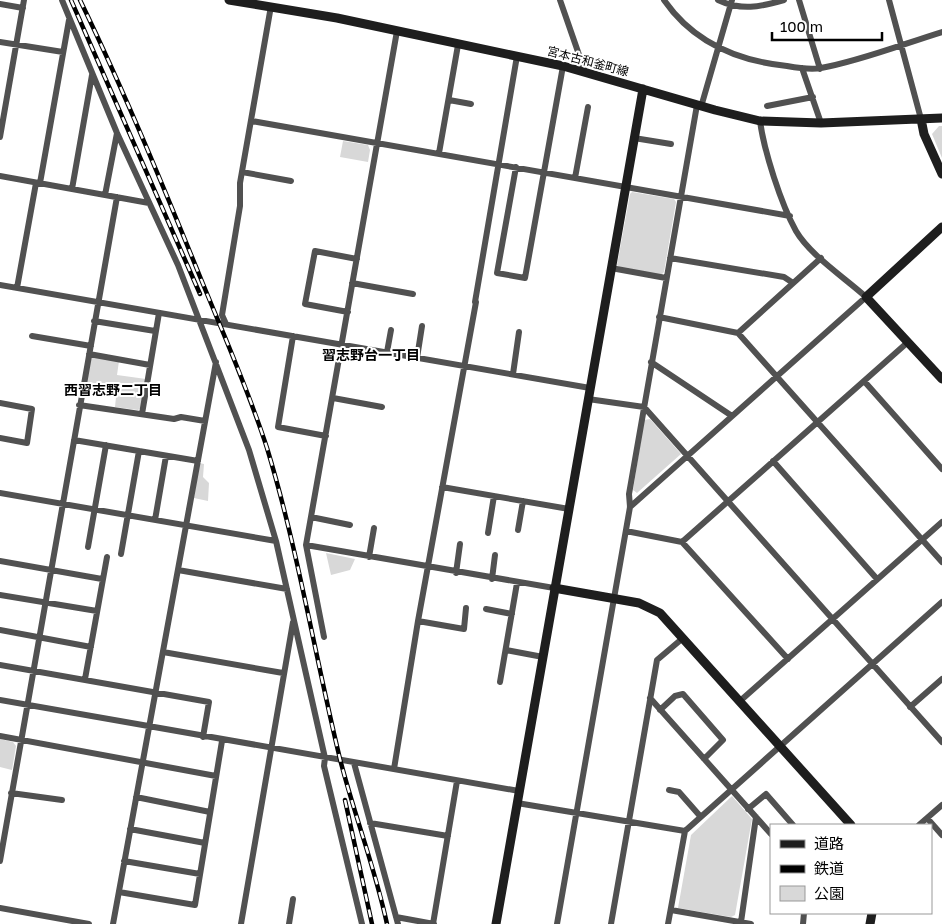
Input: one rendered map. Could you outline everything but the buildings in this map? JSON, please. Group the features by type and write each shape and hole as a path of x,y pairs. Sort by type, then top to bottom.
{"street":[{"path":"0,138 24,0"},
{"path":"62,0 117,133 201,320 249,450 276,541 325,758 324,766 362,924"},
{"name":"宮本古和釜町線","path":"229,0 271,6 563,66 699,106 760,121 821,123 942,118"},
{"path":"560,0 585,72"},
{"path":"664,0 698,36 718,48 760,63 802,68 820,69 942,32"},
{"path":"718,0 760,7 784,0"},
{"path":"799,0 820,69"},
{"path":"889,0 924,134 942,174"},
{"path":"557,924 626,531 630,507 629,494 680,198 699,106 732,3"},
{"path":"0,4 22,8"},
{"path":"226,324 222,315 240,206 242,172 271,6"},
{"path":"17,288 69,18"},
{"path":"324,637 306,546 397,31"},
{"path":"0,42 63,52"},
{"path":"439,153 458,45"},
{"path":"394,768 418,621 465,366 498,164 518,56"},
{"path":"516,167 497,273 525,278 563,66"},
{"path":"802,68 821,123"},
{"path":"72,189 92,74"},
{"path":"496,924 643,89"},
{"path":"767,106 813,98"},
{"path":"449,100 470,104"},
{"path":"575,178 588,107"},
{"path":"252,121 790,216"},
{"path":"760,121 765,148 796,231 821,258 866,297 942,379"},
{"path":"105,195 117,133"},
{"path":"634,138 671,144"},
{"path":"242,172 291,181"},
{"path":"0,176 149,203"},
{"path":"0,861 117,197"},
{"path":"630,507 778,377 942,227"},
{"path":"348,312 305,304 315,252 357,258"},
{"path":"670,258 784,278 793,283"},
{"path":"738,332 821,258"},
{"path":"611,268 666,278"},
{"path":"352,283 413,294"},
{"path":"0,285 590,388"},
{"path":"142,414 159,313"},
{"path":"659,317 738,332 942,562"},
{"path":"94,321 155,331"},
{"path":"417,358 422,326"},
{"path":"387,352 391,330"},
{"path":"513,374 519,332"},
{"path":"32,336 91,346"},
{"path":"293,336 278,427 326,436"},
{"path":"682,542 908,342"},
{"path":"89,354 150,364"},
{"path":"113,924 216,361"},
{"path":"651,362 732,416"},
{"path":"864,381 942,469"},
{"path":"332,398 382,407"},
{"path":"588,399 644,407 942,742"},
{"path":"0,403 32,409 27,443 0,438"},
{"path":"79,405 205,421"},
{"path":"74,440 198,461"},
{"path":"88,547 106,445"},
{"path":"121,554 139,451"},
{"path":"155,520 166,456"},
{"path":"773,461 878,579"},
{"path":"442,487 569,509"},
{"path":"0,493 276,541"},
{"path":"488,533 494,496"},
{"path":"518,530 523,501"},
{"path":"311,517 350,525"},
{"path":"740,701 942,522"},
{"path":"369,557 374,528"},
{"path":"626,531 682,542 788,659"},
{"path":"456,573 460,544"},
{"path":"306,546 456,573 614,598 639,603 655,610 683,638 850,824"},
{"path":"492,579 495,555"},
{"path":"85,679 106,557"},
{"path":"0,561 102,580"},
{"path":"178,570 287,589"},
{"path":"500,682 518,583"},
{"path":"0,595 97,611"},
{"path":"668,924 685,831 942,602"},
{"path":"418,621 464,629 466,608"},
{"path":"486,609 512,614"},
{"path":"241,924 293,618"},
{"path":"0,630 90,647"},
{"path":"611,924 657,660 683,638"},
{"path":"506,650 542,657"},
{"path":"163,652 283,673"},
{"path":"0,665 208,702 202,737"},
{"path":"910,707 942,680"},
{"path":"660,710 675,696 683,694 723,740 704,759"},
{"path":"650,698 770,833"},
{"path":"0,700 202,737 394,768 519,791"},
{"path":"0,736 216,776"},
{"path":"119,892 195,905 222,740"},
{"path":"354,762 397,921 433,924 457,781"},
{"path":"669,790 679,792 700,816"},
{"path":"11,793 62,800"},
{"path":"748,809 766,794 793,824"},
{"path":"136,797 210,812"},
{"path":"517,803 685,831"},
{"path":"920,824 942,805"},
{"path":"0,808 8,809"},
{"path":"741,922 756,817"},
{"path":"927,818 942,835"},
{"path":"370,823 448,836"},
{"path":"130,829 205,843"},
{"path":"124,861 200,874"},
{"path":"289,924 293,899"},
{"path":"0,908 62,922 89,924"},
{"path":"670,910 751,924"}],"green space":[{"path":"939,126 942,126 942,158 932,134"},
{"path":"343,141 368,145 370,150 368,162 340,157"},
{"path":"632,192 674,199 676,202 664,272 661,275 619,267 617,265 630,194"},
{"path":"94,357 119,361 117,375 146,379 141,408 138,410 115,407 116,397 86,391 90,359"},
{"path":"650,419 681,454 637,493 633,490 644,420"},
{"path":"199,463 204,464 203,477 209,483 208,501 194,498"},
{"path":"326,553 355,559 350,570 331,575"},
{"path":"0,739 13,742 16,746 12,770 0,767"},
{"path":"732,796 752,819 735,915 731,917 678,908 691,835"}],"railway":[{"path":"71,0 200,294"},
{"path":"80,0 159,176 236,365 267,448 288,525 340,759 377,882 387,924"},
{"path":"345,800 372,924"}],"district":[{"name":"習志野台一丁目","path":"371,354"},
{"name":"西習志野二丁目","path":"113,389"}]}
